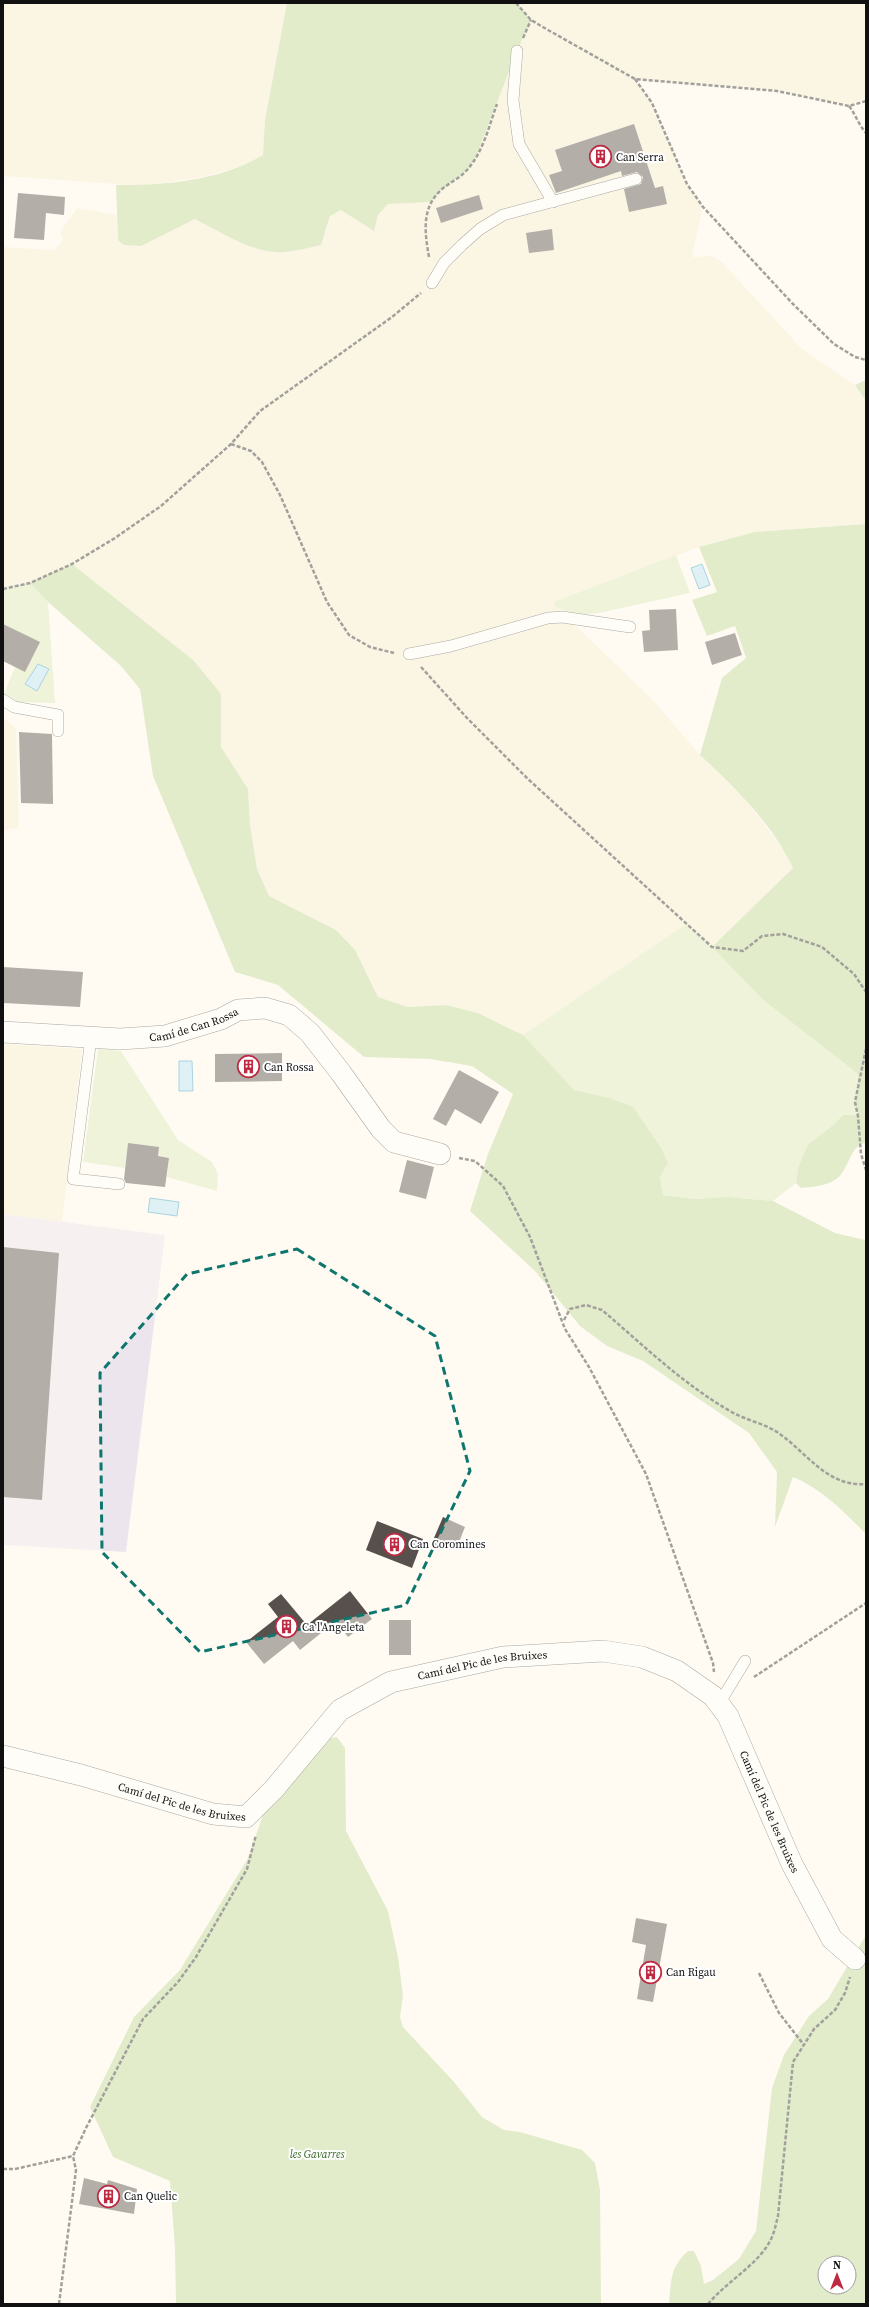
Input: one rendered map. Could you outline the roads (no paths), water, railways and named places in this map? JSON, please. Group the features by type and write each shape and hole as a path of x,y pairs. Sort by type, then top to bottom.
{"street":[{"name":"Camí de Can Rossa","path":"3,1032 91,1038 165,1036 221,1019 238,1010 265,1008 289,1015 310,1033 381,1129 394,1142 440,1154"},
{"name":"Camí del Pic de les Bruixes","path":"3,1756 81,1775 213,1814 246,1817 340,1710 391,1682 503,1657 603,1651 622,1652 642,1657 677,1671 713,1696 728,1716 735,1730 792,1864 825,1927 832,1939 855,1960"}],"lane":[{"path":"517,51 512,100 519,144 553,202"},
{"path":"432,284 444,263 480,229 503,216 636,179"},
{"path":"409,654 450,646 548,618 562,617 630,627"},
{"path":"3,700 14,707 58,715 58,731"},
{"path":"91,1038 73,1179 119,1184"},
{"path":"719,1704 745,1660"}],"water":[{"path":"702,564 710,585 699,589 691,568"},
{"path":"38,664 49,669 37,691 25,684"},
{"path":"179,1061 192,1061 193,1091 179,1091"},
{"path":"150,1198 179,1202 177,1216 148,1212"}],"place":[{"name":"Can Serra","path":"601,157"},
{"name":"Can Rossa","path":"248,1067"},
{"name":"Can Coromines","path":"395,1544"},
{"name":"Ca l'Angeleta","path":"287,1627"},
{"name":"Can Rigau","path":"650,1972"},
{"name":"Can Quelic","path":"108,2196"}],"park label":[{"name":"les Gavarres","path":"317,2154"}]}
